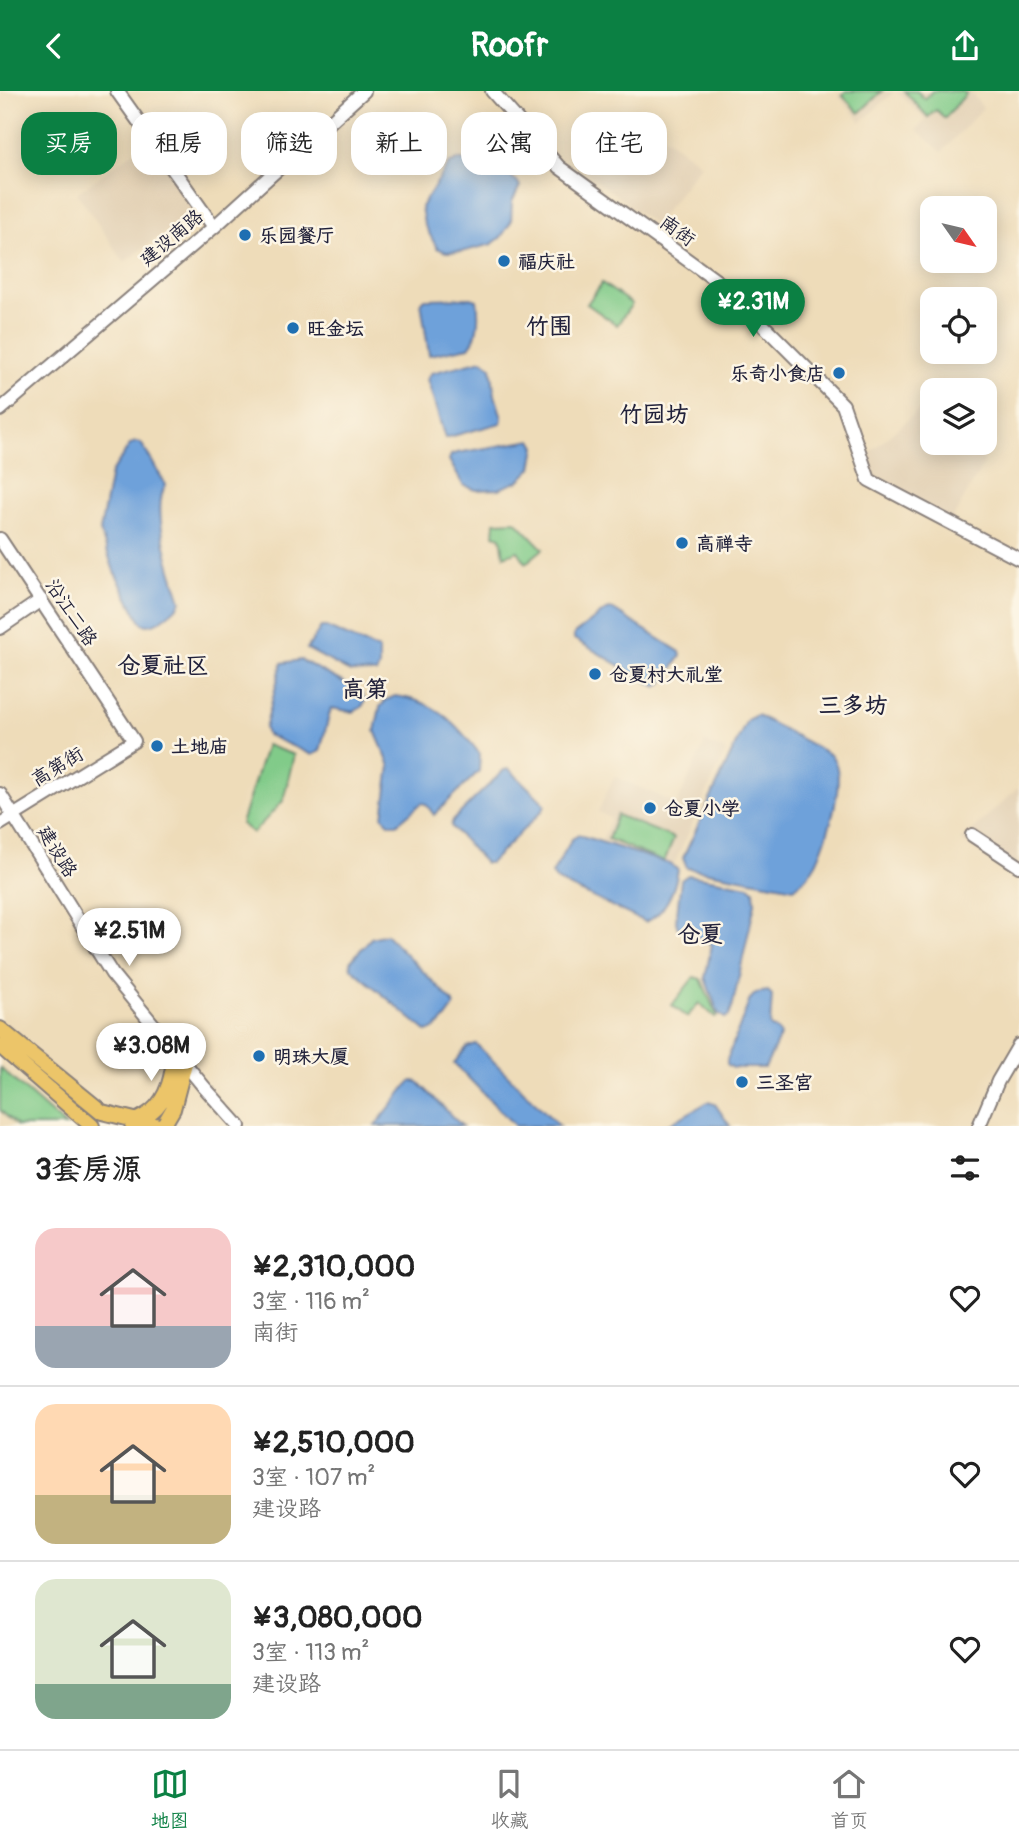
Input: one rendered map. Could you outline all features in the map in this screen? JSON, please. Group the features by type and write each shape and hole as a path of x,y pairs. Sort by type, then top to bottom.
{"main road":[{"path":"0,1029 102,1112 132,1123 161,1126 173,1108 180,1057"},
{"path":"0,1046 92,1126"},
{"path":"132,1123 153,1111 166,1091 180,1057"}],"street":[{"path":"117,91 214,227"},
{"name":"建设南路","path":"0,410 214,227 364,91"},
{"name":"南街","path":"492,91 559,167 725,287 843,405 869,480 1019,559"},
{"name":"沿江二路","path":"0,539 134,741"},
{"path":"0,628 41,600"},
{"name":"高第街","path":"0,824 134,741"},
{"name":"建设路","path":"0,794 112,974 239,1126"},
{"path":"972,835 1019,866"},
{"path":"979,1126 1019,1045"}],"shaded area":[{"path":"843,91 895,91 861,122 838,96"},
{"path":"896,91 970,91 983,108 942,152 916,130 926,120"},
{"path":"667,139 701,164 655,225 589,175 667,175"},
{"path":"131,154 131,175 177,175 200,208 124,262 77,193 102,175 117,175 117,164"},
{"path":"920,409 920,455 982,455 985,461 950,523 869,480 862,459"},
{"name":"仓夏小学","path":"705,742 726,751 671,871 602,840 611,818 598,812 614,776 677,804"},
{"path":"1019,787 1019,878 961,840"}],"green space":[{"path":"846,91 882,91 859,113 842,95"},
{"path":"904,91 917,91 925,99 932,91 962,91 966,94 945,118 936,110 928,117"},
{"path":"602,283 632,304 617,325 587,304"},
{"path":"516,521 543,549 526,563 518,551 504,556 501,537 494,535 495,522"},
{"path":"266,745 294,755 283,801 253,833 241,824"},
{"path":"617,815 674,838 664,862 608,839"},
{"path":"694,977 701,979 717,1016 699,1003 687,1017 672,1005"},
{"path":"0,1068 66,1126 17,1126 0,1110"}],"water":[{"path":"459,159 461,175 505,175 517,181 520,186 512,202 511,222 501,237 492,244 465,251 446,252 437,248 424,224 421,207 442,175 447,175 449,164"},
{"path":"425,299 477,300 478,312 477,331 473,342 469,347 429,355 421,302"},
{"path":"482,360 491,367 501,423 445,438 427,379 431,373"},
{"path":"532,440 536,447 532,468 519,481 499,489 476,490 463,485 449,460 451,455 457,453"},
{"path":"141,443 166,485 160,509 161,525 181,601 167,616 148,625 139,619 114,571 100,531 111,473 130,445"},
{"path":"612,609 680,652 681,656 657,687 574,639 574,634 606,610"},
{"path":"321,627 379,650 379,668 376,673 350,672 307,649"},
{"path":"301,660 361,692 365,700 362,707 353,712 331,708 320,751 312,755 267,735 265,728 282,663"},
{"path":"395,696 434,708 453,723 480,754 479,771 434,815 426,804 422,803 397,824 390,824 383,817 390,766 375,731 380,707"},
{"path":"757,715 829,754 835,762 838,775 834,807 820,853 804,880 794,888 687,868 683,858 747,720"},
{"path":"509,769 545,804 543,810 490,863 485,863 451,826 453,820 504,770"},
{"path":"579,835 670,864 678,870 672,893 658,914 645,922 558,881 552,874 572,839"},
{"path":"688,875 749,886 754,890 755,903 732,1008 729,1016 725,1018 718,1013 705,978 712,944 678,928 676,922 681,880"},
{"path":"386,934 453,1002 454,1006 446,1018 427,1032 351,968 350,962 371,938"},
{"path":"768,991 772,995 770,1026 778,1031 780,1036 765,1068 733,1068 727,1064 727,1060 750,999 756,993"},
{"path":"476,1044 559,1126 515,1126 454,1063 467,1047"},
{"path":"413,1081 418,1082 462,1126 375,1126"},
{"path":"708,1102 715,1104 730,1126 666,1126"}],"place":[{"name":"乐园餐厅","path":"245,235"},
{"name":"福庆社","path":"504,261"},
{"name":"旺金坛","path":"293,328"},
{"name":"乐奇小食店","path":"839,373"},
{"name":"高禅寺","path":"682,543"},
{"name":"仓夏村大礼堂","path":"595,674"},
{"name":"土地庙","path":"157,746"},
{"name":"仓夏小学","path":"650,808"},
{"name":"明珠大厦","path":"259,1056"},
{"name":"三圣宫","path":"742,1082"}],"district":[{"name":"竹围","path":"549,326"},
{"name":"竹园坊","path":"654,414"},
{"name":"仓夏社区","path":"163,665"},
{"name":"高第","path":"365,689"},
{"name":"三多坊","path":"853,705"},
{"name":"仓夏","path":"700,934"}]}
